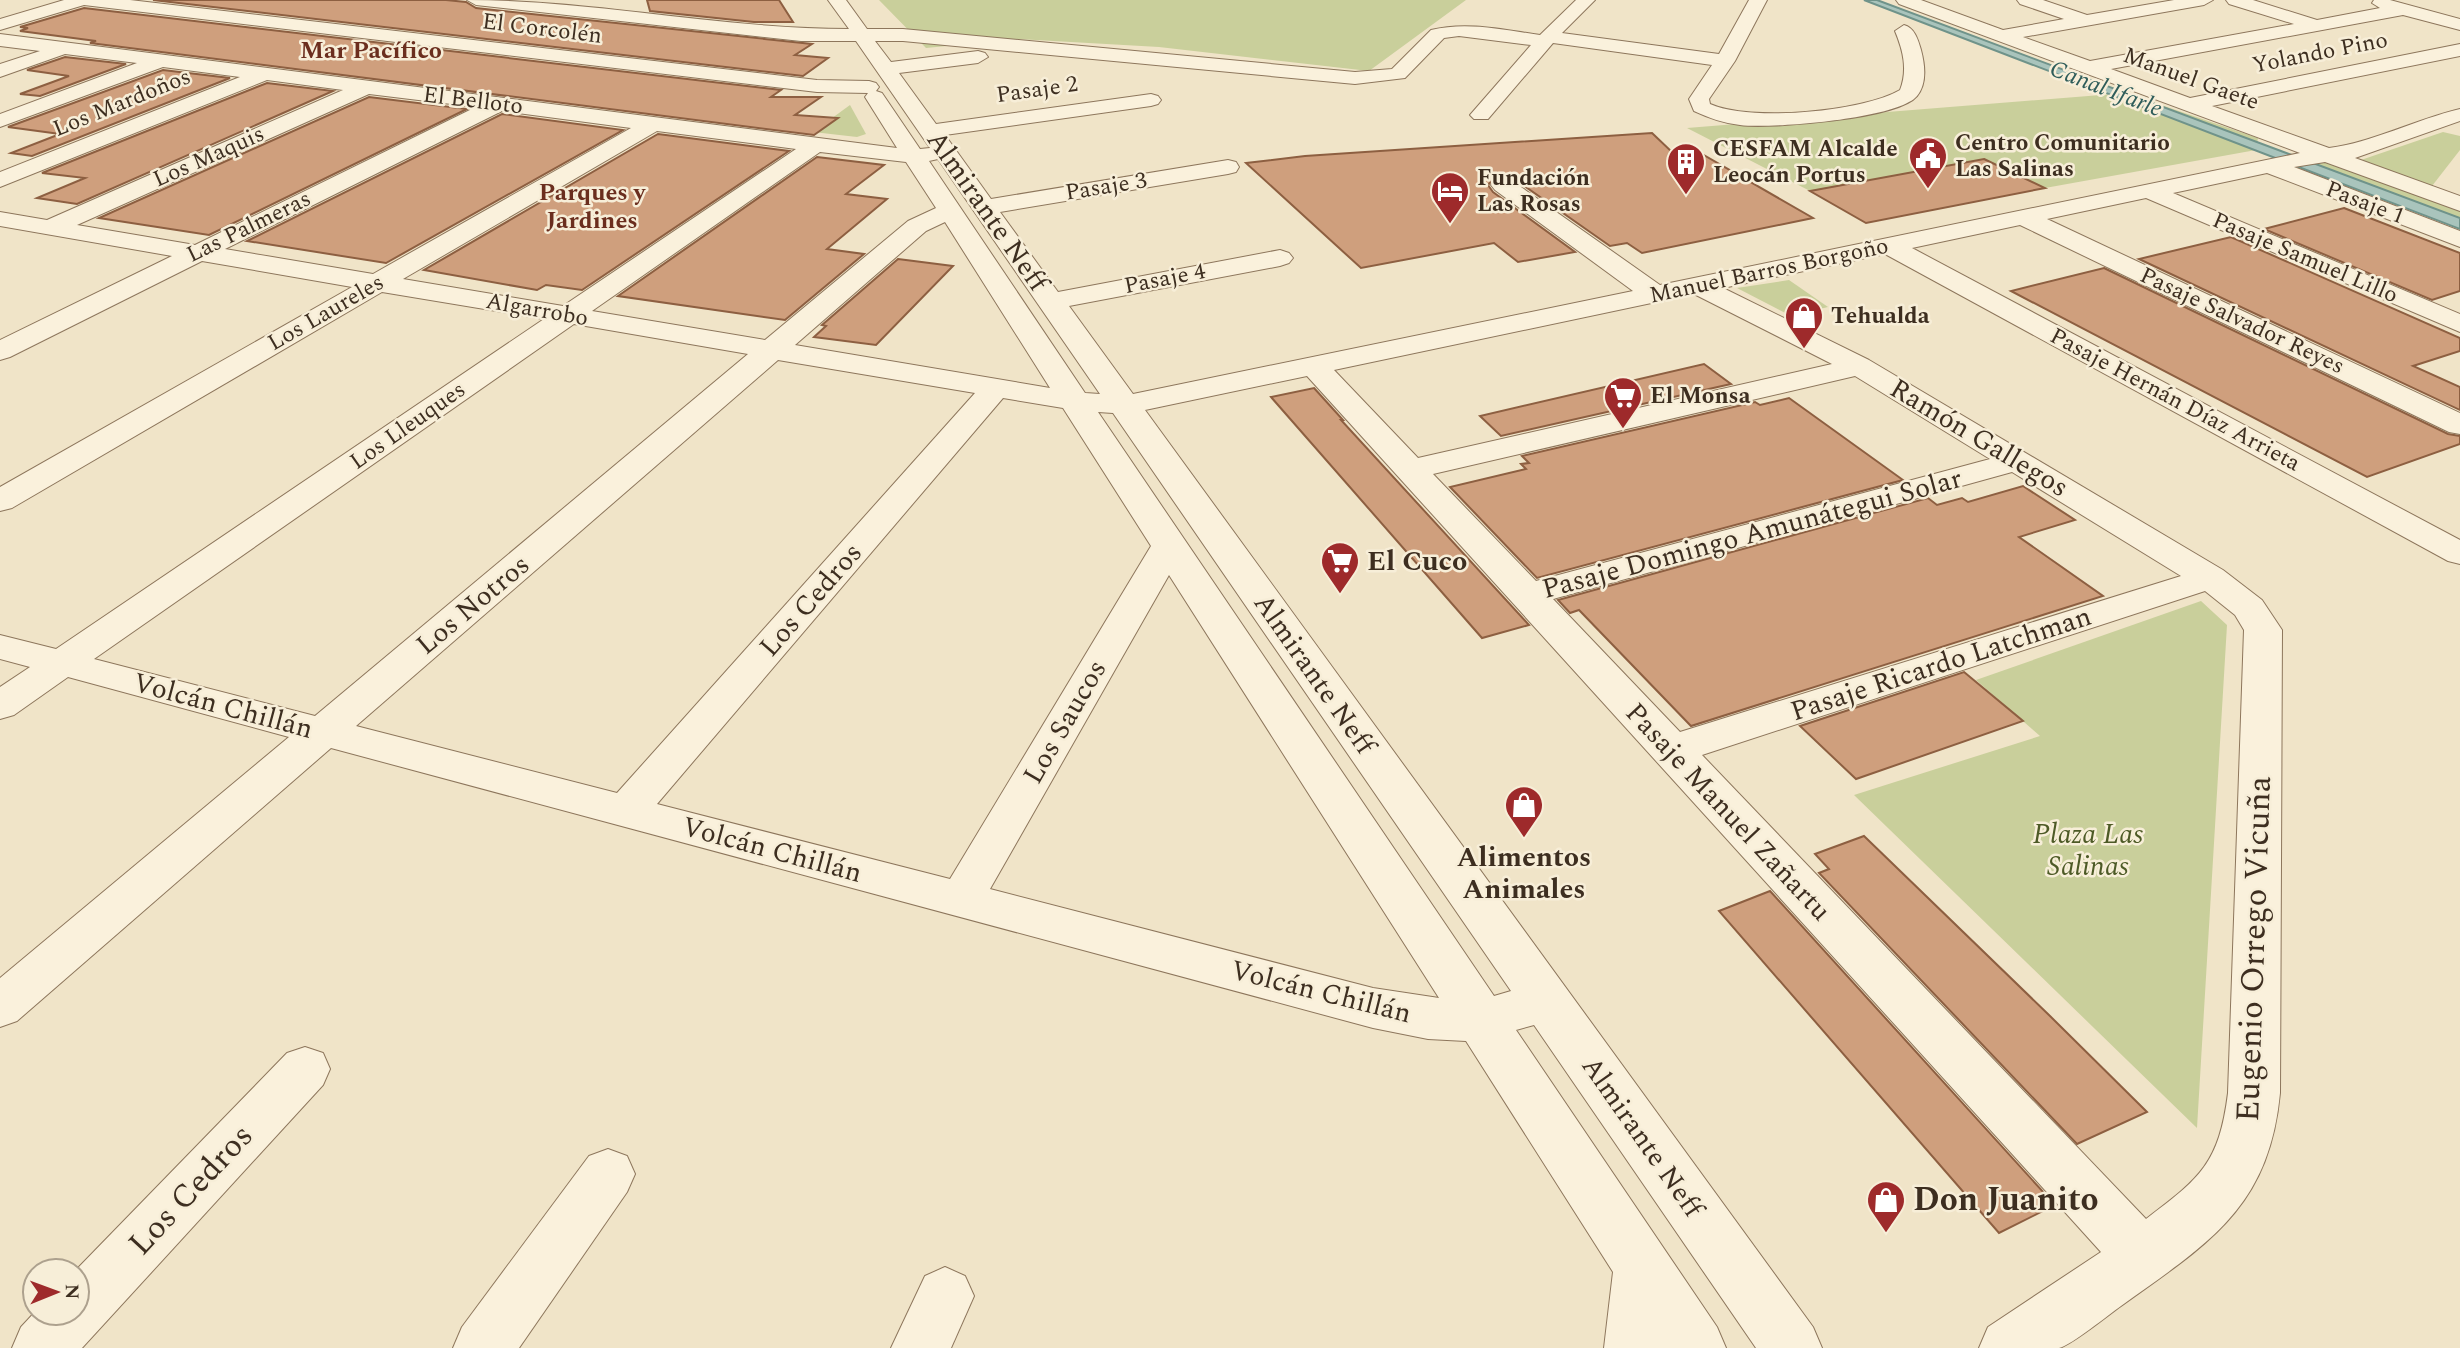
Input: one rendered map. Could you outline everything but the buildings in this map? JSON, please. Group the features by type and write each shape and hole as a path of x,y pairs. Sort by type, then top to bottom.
{"street":[{"path":"0,25 83,0"},
{"name":"El Corcolén","path":"83,0 817,86 869,87"},
{"path":"476,0 801,35 977,41 1355,78 1398,74 1438,34 1459,30 1725,61"},
{"name":"Almirante Neff","path":"814,0 886,69 946,153 967,209 1073,401 1696,1348"},
{"name":"Almirante Neff","path":"837,0 869,87 914,156 967,209 1051,301 1792,1348"},
{"path":"1481,115 1546,39 1586,0"},
{"path":"1758,0 1725,61 1699,99 1701,107 1718,116 1777,120 1883,105 1903,98 1911,90 1914,65 1904,31"},
{"name":"Manuel Gaete","path":"1905,0 2189,104 2319,156 2460,204"},
{"path":"2026,0 2086,21"},
{"path":"2139,0 2162,7"},
{"path":"2001,36 2204,0"},
{"path":"2235,0 2357,37"},
{"path":"2371,0 2460,25"},
{"path":"419,39 504,3"},
{"path":"2088,67 2404,9"},
{"name":"El Belloto","path":"0,40 816,145 914,156 946,153"},
{"path":"2384,45 2460,68"},
{"path":"0,71 65,49"},
{"name":"Yolando Pino","path":"2189,104 2460,50"},
{"path":"886,69 980,57"},
{"path":"0,121 162,61"},
{"name":"Los Mardoños","path":"0,180 264,74"},
{"path":"694,88 718,75"},
{"name":"Los Maquis","path":"0,240 42,226 367,88"},
{"name":"Pasaje 2","path":"930,131 1151,100"},
{"name":"Los Laureles","path":"0,501 378,283 643,123 670,102"},
{"name":"Las Palmeras","path":"0,351 499,104"},
{"name":"Manuel Barros Borgoño","path":"1073,401 1125,405 2149,191 2350,152 2423,125 2460,115"},
{"path":"2423,125 2460,132"},
{"name":"Los Lleuques","path":"0,706 816,145"},
{"name":"Pasaje 1","path":"2277,165 2460,240"},
{"name":"Pasaje 3","path":"967,209 1228,167"},
{"path":"1503,185 1656,295"},
{"name":"Pasaje Samuel Lillo","path":"2149,191 2460,324"},
{"name":"Los Notros","path":"0,1007 917,226 967,209"},
{"name":"Pasaje Salvador Reyes","path":"2024,218 2460,425"},
{"name":"Algarrobo","path":"0,219 1073,401"},
{"name":"Pasaje Hernán Díaz Arrieta","path":"1889,246 2460,554"},
{"name":"Pasaje 4","path":"1051,301 1280,258"},
{"name":"Ramón Gallegos","path":"1698,286 1858,366 2210,578 2249,608"},
{"name":"Pasaje Manuel Zañartu","path":"1314,366 2143,1257"},
{"path":"1410,470 1858,366"},
{"name":"Los Cedros","path":"625,811 996,388"},
{"name":"Pasaje Domingo Amunátegui Solar","path":"1527,595 2017,461"},
{"name":"Los Saucos","path":"961,900 1169,544"},
{"name":"Pasaje Ricardo Latchman","path":"1671,750 2210,578"},
{"name":"Eugenio Orrego Vicuña","path":"2009,1348 2143,1257 2210,1203 2227,1182 2240,1159 2250,1127 2265,641 2258,619 2249,608"},
{"name":"Volcán Chillán","path":"0,647 1373,1008 1428,1018 1482,1021 1545,1001"},
{"name":"Los Cedros","path":"91,1296 305,1069"},
{"path":"483,1348 608,1174"},
{"path":"1634,1348 1642,1266"},
{"path":"921,1348 945,1296"},
{"name":"Los Cedros","path":"43,1348 62,1327"}],"green space":[{"path":"879,0 1466,0 1369,71 1159,47 1018,39 926,48"},
{"path":"2126,93 2258,138 2256,150 2045,188 1984,159 1810,191 1687,128"},
{"path":"850,105 866,134 857,137 813,132"},
{"path":"2443,132 2460,136 2460,150 2432,186 2361,160"},
{"path":"2322,157 2460,208 2460,218 2310,162"},
{"path":"1789,280 1828,307 1791,316 1737,288"},
{"name":"Plaza Las Salinas","path":"2201,601 2227,625 2197,1128 1854,795 2040,736 1976,680"}],"water":[{"name":"Canal Ifarle","path":"1864,0 1877,0 2460,218 2460,229"}],"place":[{"name":"Centro Comunitario Las Salinas","path":"1928,190"},
{"name":"CESFAM Alcalde Leocán Portus","path":"1686,196"},
{"name":"Fundación Las Rosas","path":"1450,225"},
{"name":"Tehualda","path":"1804,350"},
{"name":"El Monsa","path":"1623,430"},
{"name":"El Cuco","path":"1340,595"},
{"name":"Alimentos Animales","path":"1524,839"},
{"name":"Don Juanito","path":"1886,1234"}],"district":[{"name":"Mar Pacífico","path":"371,51"},
{"name":"Parques y Jardines","path":"592,207"}]}
